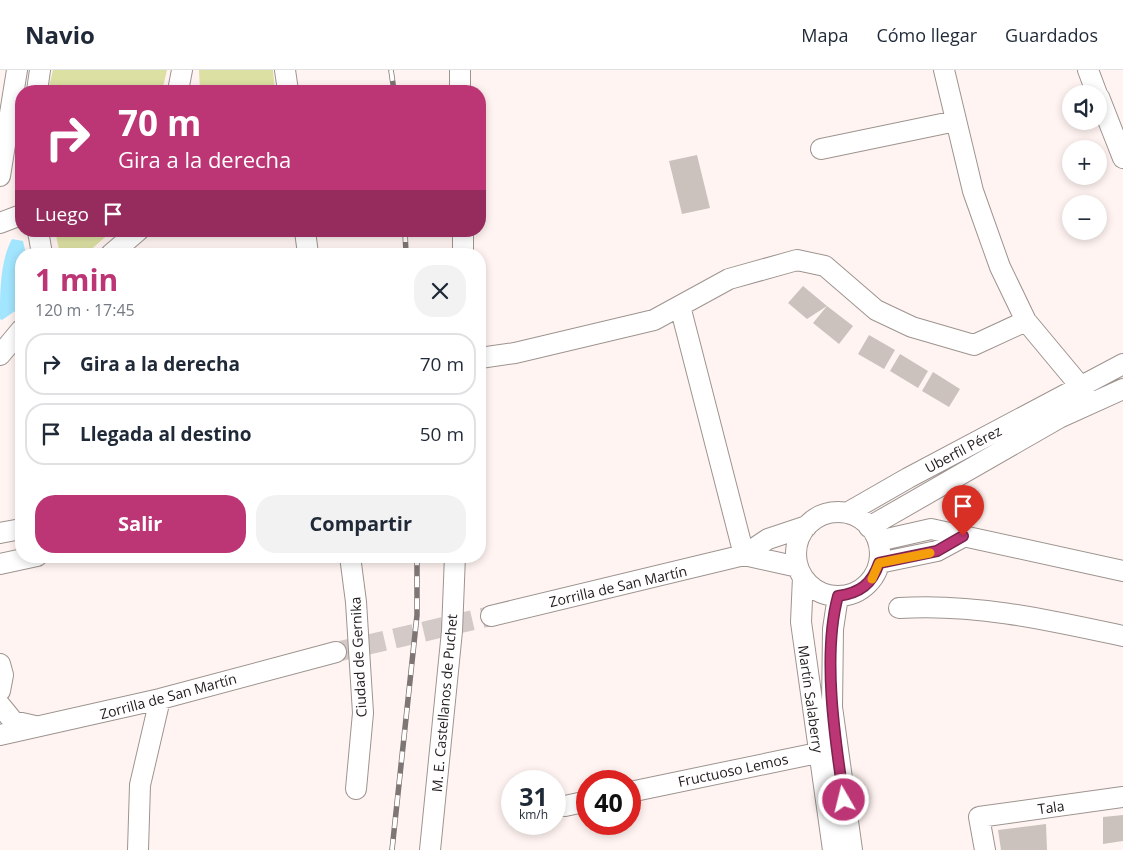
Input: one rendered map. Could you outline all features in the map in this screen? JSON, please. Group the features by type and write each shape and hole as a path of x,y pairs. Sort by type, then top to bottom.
{"street":[{"path":"0,176 17,70"},
{"path":"38,85 40,70"},
{"path":"179,85 182,70"},
{"path":"285,70 287,85"},
{"path":"460,70 460,85"},
{"path":"944,70 973,191 1000,267 1026,321 1085,396"},
{"path":"1088,70 1094,85"},
{"path":"1107,118 1123,158"},
{"path":"821,149 956,121"},
{"path":"0,223 15,217"},
{"path":"118,248 131,237"},
{"path":"486,357 515,353 654,320 729,279 797,260 825,266 876,310 912,327 974,345 1026,321"},
{"path":"680,306 744,556"},
{"path":"0,355 12,335"},
{"path":"1085,396 1123,364"},
{"path":"1085,396 1123,389"},
{"name":"Uberfil Pérez","path":"874,534 903,506 1059,418 1085,396"},
{"name":"Uberfil Pérez","path":"847,513 908,478 1085,396"},
{"path":"903,506 900,516 904,536"},
{"path":"847,513 857,517 874,534 879,563 870,582 861,590 838,596 819,592 801,572 797,546 807,526 825,514 847,513"},
{"name":"Zorrilla de San Martín","path":"491,616 744,556 768,539 807,526"},
{"path":"874,534 904,536 931,529 1123,571"},
{"path":"0,533 15,530"},
{"path":"879,563 937,551 963,536"},
{"name":"Zorrilla de San Martín","path":"744,556 801,572"},
{"path":"0,564 15,561"},
{"name":"Ciudad de Gernika","path":"351,563 356,602 364,713 356,789"},
{"name":"M. E. Castellanos de Puchet","path":"430,850 452,632 456,563"},
{"name":"Martín Salaberry","path":"801,572 801,622 828,751 852,850"},
{"name":"Martín Salaberry","path":"833,850 828,751 832,707 833,629 838,596"},
{"path":"899,608 955,608 1015,614 1123,636"},
{"name":"Zorrilla de San Martín","path":"0,735 160,699 336,652"},
{"path":"0,664 3,675 0,691"},
{"path":"138,850 140,785 160,699"},
{"path":"0,705 13,721 40,727"},
{"name":"Fructuoso Lemos","path":"641,790 828,751"},
{"name":"Tala","path":"985,850 979,818 1123,797"}],"green space":[{"path":"53,70 167,70 163,85 49,85"},
{"path":"199,70 273,70 274,85 200,85"},
{"path":"56,237 105,237 93,248 59,248"}],"water":[{"path":"12,239 23,241 25,248 15,248 15,311 2,320 0,319 0,298 3,267"}],"building":[{"path":"697,155 710,208 682,214 669,161"},
{"path":"803,286 827,306 807,319 788,303"},
{"path":"827,306 853,326 839,344 813,323"},
{"path":"869,335 895,350 884,369 858,354"},
{"path":"900,354 928,371 918,388 890,371"},
{"path":"933,372 960,389 949,407 922,391"},
{"path":"1123,815 1123,841 1103,844 1103,817"},
{"path":"1046,824 1047,850 1001,850 998,830"}],"tunnel":[{"path":"336,652 491,616"}],"railway":[{"path":"391,70 393,85"},
{"path":"405,237 406,248"},
{"path":"392,850 417,615 417,563"}],"slow traffic":[{"path":"872,579 876,574 879,563 930,553"}],"route":[{"path":"844,800 832,707 833,629 838,596 861,590 876,574 879,563 937,551 963,536"}]}
